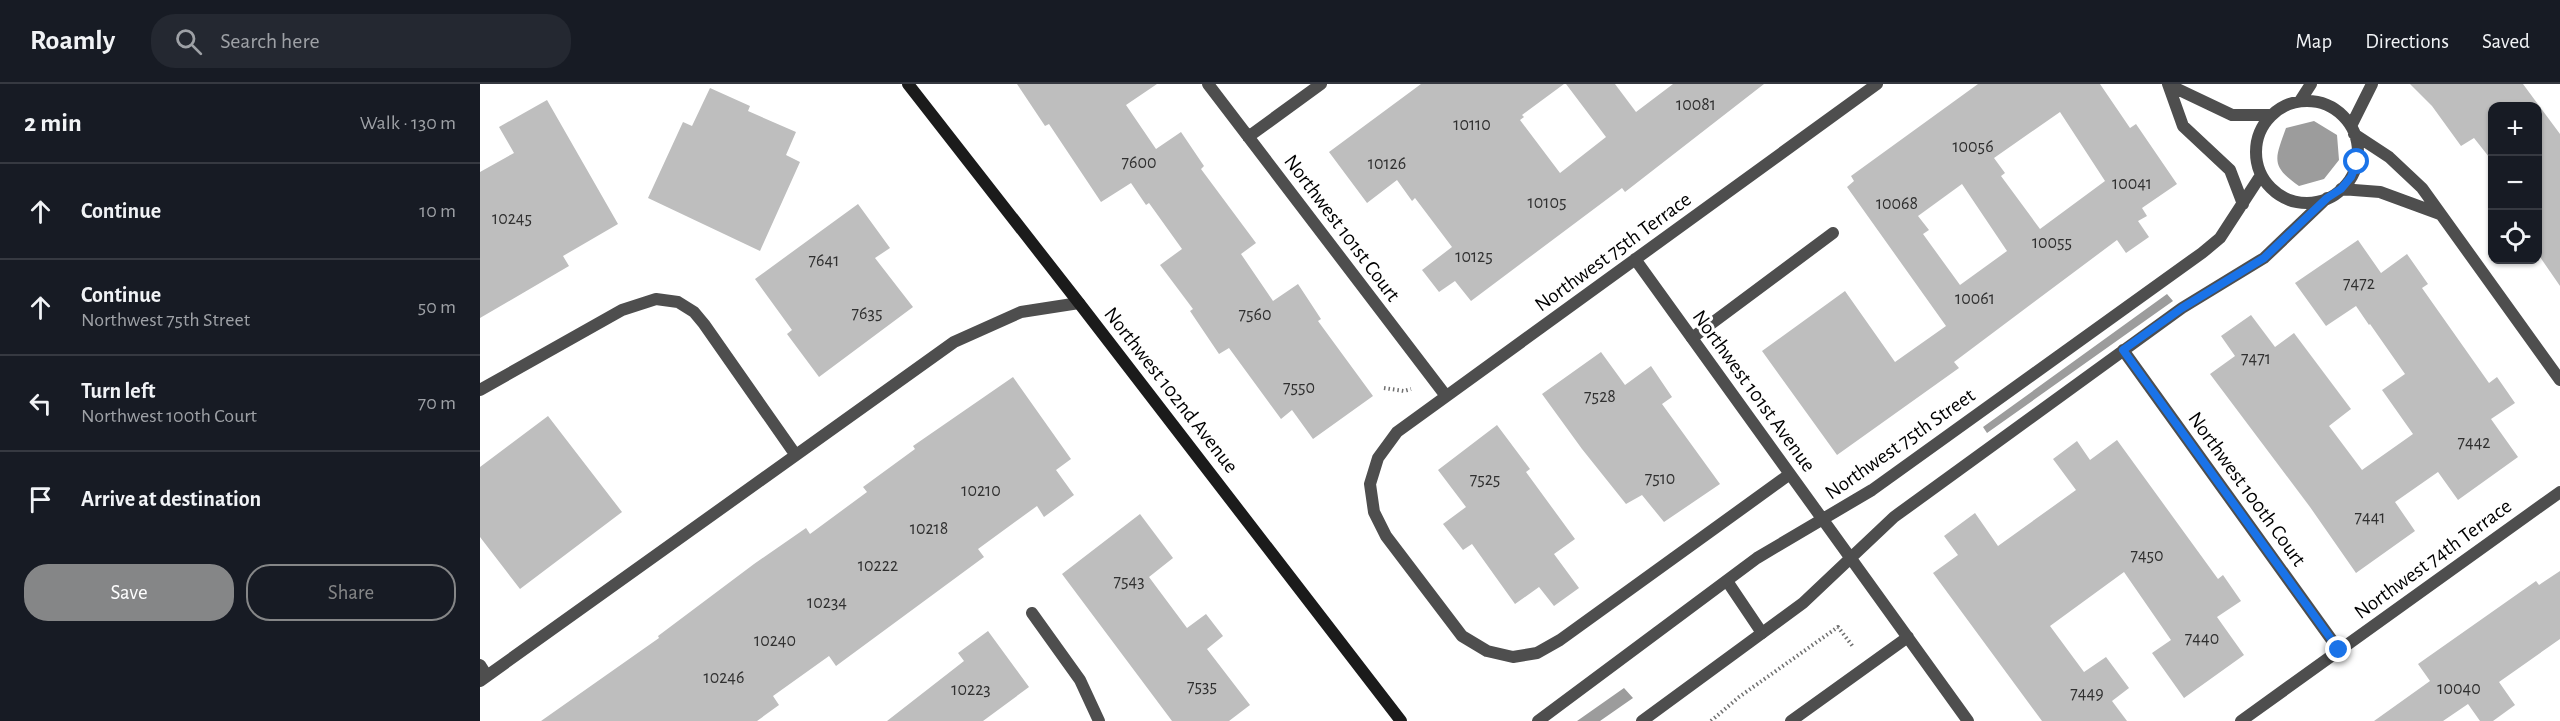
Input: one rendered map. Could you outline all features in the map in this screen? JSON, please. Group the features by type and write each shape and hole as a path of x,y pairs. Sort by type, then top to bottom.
{"street":[{"name":"Northwest 102nd Avenue","path":"908,84 1401,721"},
{"name":"Northwest 101st Court","path":"1208,84 1446,396"},
{"path":"1248,137 1321,84"},
{"name":"Northwest 75th Terrace","path":"1790,474 1560,640 1537,653 1513,657 1486,651 1462,636 1386,536 1374,512 1370,484 1378,458 1397,432 1877,84"},
{"path":"2168,84 2232,115 2271,115"},
{"path":"2168,84 2183,126 2230,170 2243,204"},
{"path":"2300,101 2311,84"},
{"path":"2352,130 2373,84"},
{"path":"1642,721 1803,603 1894,517 2182,308 2264,258 2327,198 2341,189 2351,177 2357,162 2358,146 2344,117 2331,107 2316,101 2300,101 2285,106 2271,115 2262,128 2257,143 2256,159 2261,175 2270,188 2282,197 2297,202 2312,202 2327,198"},
{"path":"2352,130 2389,157 2422,188 2560,380"},
{"name":"Northwest 75th Street","path":"1538,721 1758,558 1872,490 2202,253 2220,238 2261,175"},
{"path":"2341,189 2380,192 2440,214"},
{"path":"1692,338 1833,233"},
{"name":"Northwest 101st Avenue","path":"1635,260 1968,721"},
{"path":"480,390 622,310 656,299 678,302 694,312 705,324 795,454"},
{"path":"482,674 971,332 1021,312 1079,303"},
{"name":"Northwest 100th Court","path":"2123,350 2339,650"},
{"name":"Northwest 74th Terrace","path":"2241,721 2560,492"},
{"path":"1727,581 1761,633"},
{"path":"1032,613 1080,680 1099,721"},
{"path":"1791,721 1908,637"}],"path":[{"path":"1711,721 1739,696 1838,627 1866,667"}],"shaded area":[{"path":"2314,121 2337,135 2339,160 2324,179 2299,186 2279,167 2279,147 2286,128"},
{"path":"2167,294 2173,301 1987,433 1983,427"},
{"path":"1624,688 1633,698 1600,721 1577,721"}],"building":[{"path":"1017,84 1157,84 1126,105 1156,149 1181,132 1204,166 1201,169 1256,243 1241,254 1273,301 1298,284 1321,319 1318,321 1373,396 1313,439 1292,410 1281,419 1229,348 1219,354 1190,311 1193,309 1160,265 1182,249 1149,203 1146,205 1131,183 1101,202 1049,124 1045,126"},
{"path":"1421,84 1564,84 1522,115 1524,117 1520,120 1560,173 1606,137 1566,84 1615,84 1636,112 1673,84 1764,84 1625,192 1622,188 1471,301 1455,281 1439,292 1422,270 1452,247 1415,198 1412,201 1397,180 1367,203 1329,152"},
{"path":"1978,84 2100,84 2130,128 2136,124 2177,184 2142,208 2147,216 2138,221 2149,237 2126,253 2117,240 1954,362 1959,368 1837,455 1762,351 1845,291 1895,362 1946,326 1847,187 1854,181 1851,176","holes":["2060,112 2105,181 2040,229 2001,176 2005,173 1994,158","1962,184 2007,251 1960,285 1923,234 1929,230 1918,216"]},
{"path":"2410,84 2523,84 2536,102 2488,102 2488,156 2474,138 2461,146 2432,106"},
{"path":"710,88 750,106 748,111 796,132 786,155 800,162 760,251 648,198 683,122 692,126"},
{"path":"547,100 618,224 563,256 569,266 480,318 480,172 514,153 499,127"},
{"path":"2542,110 2560,134 2560,286 2542,260"},
{"path":"858,204 890,248 875,258 913,307 819,377 787,334 792,330 755,279"},
{"path":"2358,240 2381,273 2407,254 2428,284 2422,288 2489,383 2497,377 2515,403 2491,419 2518,457 2458,500 2438,472 2395,502 2415,531 2356,573 2310,507 2210,374 2235,356 2221,336 2251,315 2275,347 2294,333 2351,409 2329,426 2362,470 2413,434 2382,390 2405,374 2356,306 2326,326 2295,283"},
{"path":"1601,352 1625,385 1651,366 1672,397 1662,404 1720,484 1664,522 1642,495 1626,504 1542,394"},
{"path":"1013,377 1071,459 1056,470 1074,495 1044,517 1037,506 978,549 984,557 836,666 829,656 773,696 779,705 757,721 541,721 659,638 658,636 754,564 806,528 810,534 867,492 863,487 915,449 913,446"},
{"path":"548,416 622,512 520,589 480,537 480,467"},
{"path":"1497,425 1530,469 1526,472 1575,539 1554,554 1579,588 1554,606 1539,587 1515,604 1472,544 1463,550 1443,524 1466,507 1438,470"},
{"path":"2117,440 2218,579 2223,575 2241,601 2217,617 2244,655 2184,698 2152,653 2171,640 2124,572 2050,626 2084,672 2106,657 2129,688 2112,701 2127,721 2042,721 1933,573 1958,555 1944,536 1975,513 1998,546 2076,490 2053,459 2077,441 2090,460"},
{"path":"1140,514 1173,558 1149,577 1187,628 1206,614 1223,636 1207,649 1250,705 1229,721 1172,721 1062,574"},
{"path":"2560,571 2560,639 2499,682 2515,705 2493,721 2480,721 2468,704 2443,721 2374,721 2430,681 2418,664 2536,581 2539,585"},
{"path":"988,631 1029,687 983,721 887,721 964,661 958,653"}],"route":[{"path":"2339,650 2123,350 2182,308 2264,258 2327,198 2341,189 2351,177 2357,162"}]}
